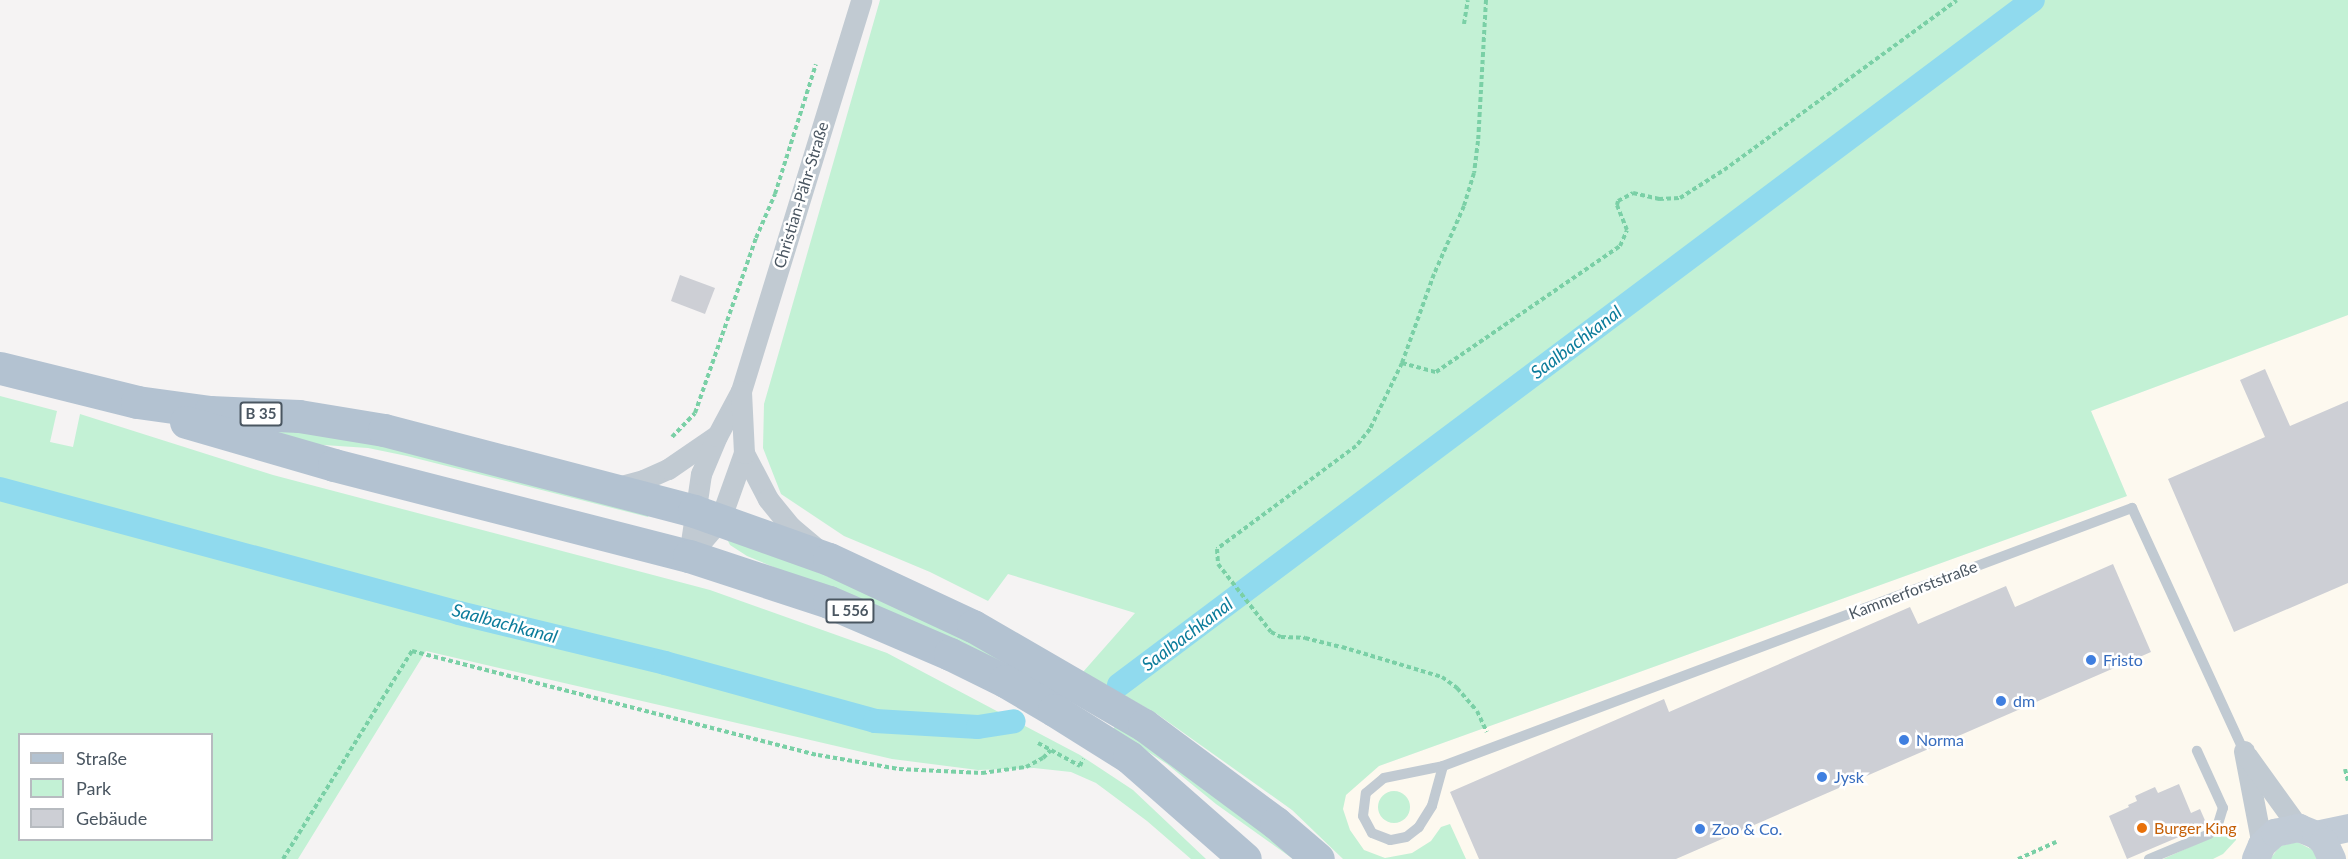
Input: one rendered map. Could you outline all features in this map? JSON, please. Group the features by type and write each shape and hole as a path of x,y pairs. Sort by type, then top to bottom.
{"main road":[{"name":"B 35","path":"0,368 137,402 210,412 299,417 384,430 612,488 707,516"},
{"name":"B 35","path":"137,402 203,428 274,449 689,556"},
{"name":"L 556","path":"707,516 829,559 973,626 1144,725 1276,823 1318,859"},
{"name":"L 556","path":"689,556 829,602 950,654 1005,681 1129,757 1245,859"}],"street":[{"name":"Christian-Pähr-Straße","path":"707,516 701,474 717,435 741,391 861,0"},
{"name":"Christian-Pähr-Straße","path":"689,556 707,516 744,453 741,391"},
{"path":"612,488 643,480 668,469 717,435"},
{"path":"744,453 768,499 791,527 829,559"},
{"name":"Kammerforststraße","path":"2244,751 2308,831"},
{"name":"Kammerforststraße","path":"2244,751 2259,852"},
{"path":"2259,852 2282,830 2348,828"},
{"path":"2308,831 2324,842 2332,859"}],"lane":[{"name":"Kammerforststraße","path":"1443,766 1432,806 1419,827 1406,837 1390,840 1372,833 1363,816 1366,793 1384,778 1443,766 2132,508 2244,751"},
{"path":"2149,859 2209,834 2218,824 2223,808 2197,751"}],"path":[{"path":"1464,24 1468,0"},
{"path":"1486,0 1474,173 1464,206 1434,274 1402,363 1370,429 1356,446 1217,549 1218,564 1263,625 1281,637 1305,638 1342,647 1442,677 1457,687 1477,711 1494,747"},
{"path":"1402,363 1436,372 1620,246 1627,230 1617,205 1618,201 1633,193 1659,199 1680,198 1725,170 1957,0"},
{"path":"668,469 656,448 674,436 695,413 756,238 775,194 817,61"},
{"path":"283,859 412,651 818,755 899,769 982,773 1026,767 1043,758 1051,750"},
{"path":"1038,743 1080,766"},
{"path":"1076,751 1085,756"},
{"path":"2345,769 2348,781"},
{"path":"2018,859 2056,842"}],"shaded area":[{"path":"2348,315 2348,859 1343,859 1292,810 1379,766 2127,496 2091,411"}],"green space":[{"path":"880,0 2348,0 2348,315 2091,411 2127,496 1379,766 1346,795 1343,809 1350,830 1364,850 1385,858 1412,853 1431,841 1441,827 1450,824 1466,859 1343,859 1292,810 1157,714 1083,672 1135,613 1008,574 988,601 930,572 844,536 781,494 763,448 764,404"},
{"path":"0,396 57,411 50,442 73,447 80,414 273,475 710,590 887,653 1080,755 1133,790 1206,859 1191,859 1147,821 1096,783 1071,772 1034,768 978,770 892,759 426,651 298,859 0,859"},
{"path":"240,427 340,434 650,512 648,517 407,456 368,448 309,444"},
{"path":"731,536 917,614 1028,673 747,556 730,545 727,539"},
{"path":"1116,725 1256,823 1293,859 1216,804 1167,764 1113,729"},
{"path":"1394,791 1405,796 1410,807 1405,818 1394,823 1383,818 1378,807 1383,796"},
{"path":"2236,826 2236,840 2223,854 2213,859 2163,859"},
{"path":"2297,842 2313,850 2318,859 2270,859 2280,846"}],"building":[{"path":"680,275 715,288 705,314 671,301"},
{"path":"2265,369 2290,426 2348,401 2348,583 2234,632 2168,479 2265,437 2240,380"},
{"path":"2113,564 2151,652 1676,859 1479,859 1450,792 1664,699 1669,712 1910,607 1918,624 2006,586 2015,607"},
{"path":"2179,784 2191,813 2200,809 2207,825 2127,859 2109,816 2137,801 2135,796 2155,787 2158,793"}],"waterway":[{"name":"Saalbachkanal","path":"1119,685 2033,0"},
{"name":"Saalbachkanal","path":"0,489 459,613 665,663 875,721 978,727 1014,721"}],"place":[{"name":"Fristo","path":"2091,660"},
{"name":"dm","path":"2001,701"},
{"name":"Norma","path":"1904,740"},
{"name":"Jysk","path":"1822,777"},
{"name":"Burger King","path":"2142,828"},
{"name":"Zoo & Co.","path":"1700,829"}]}
